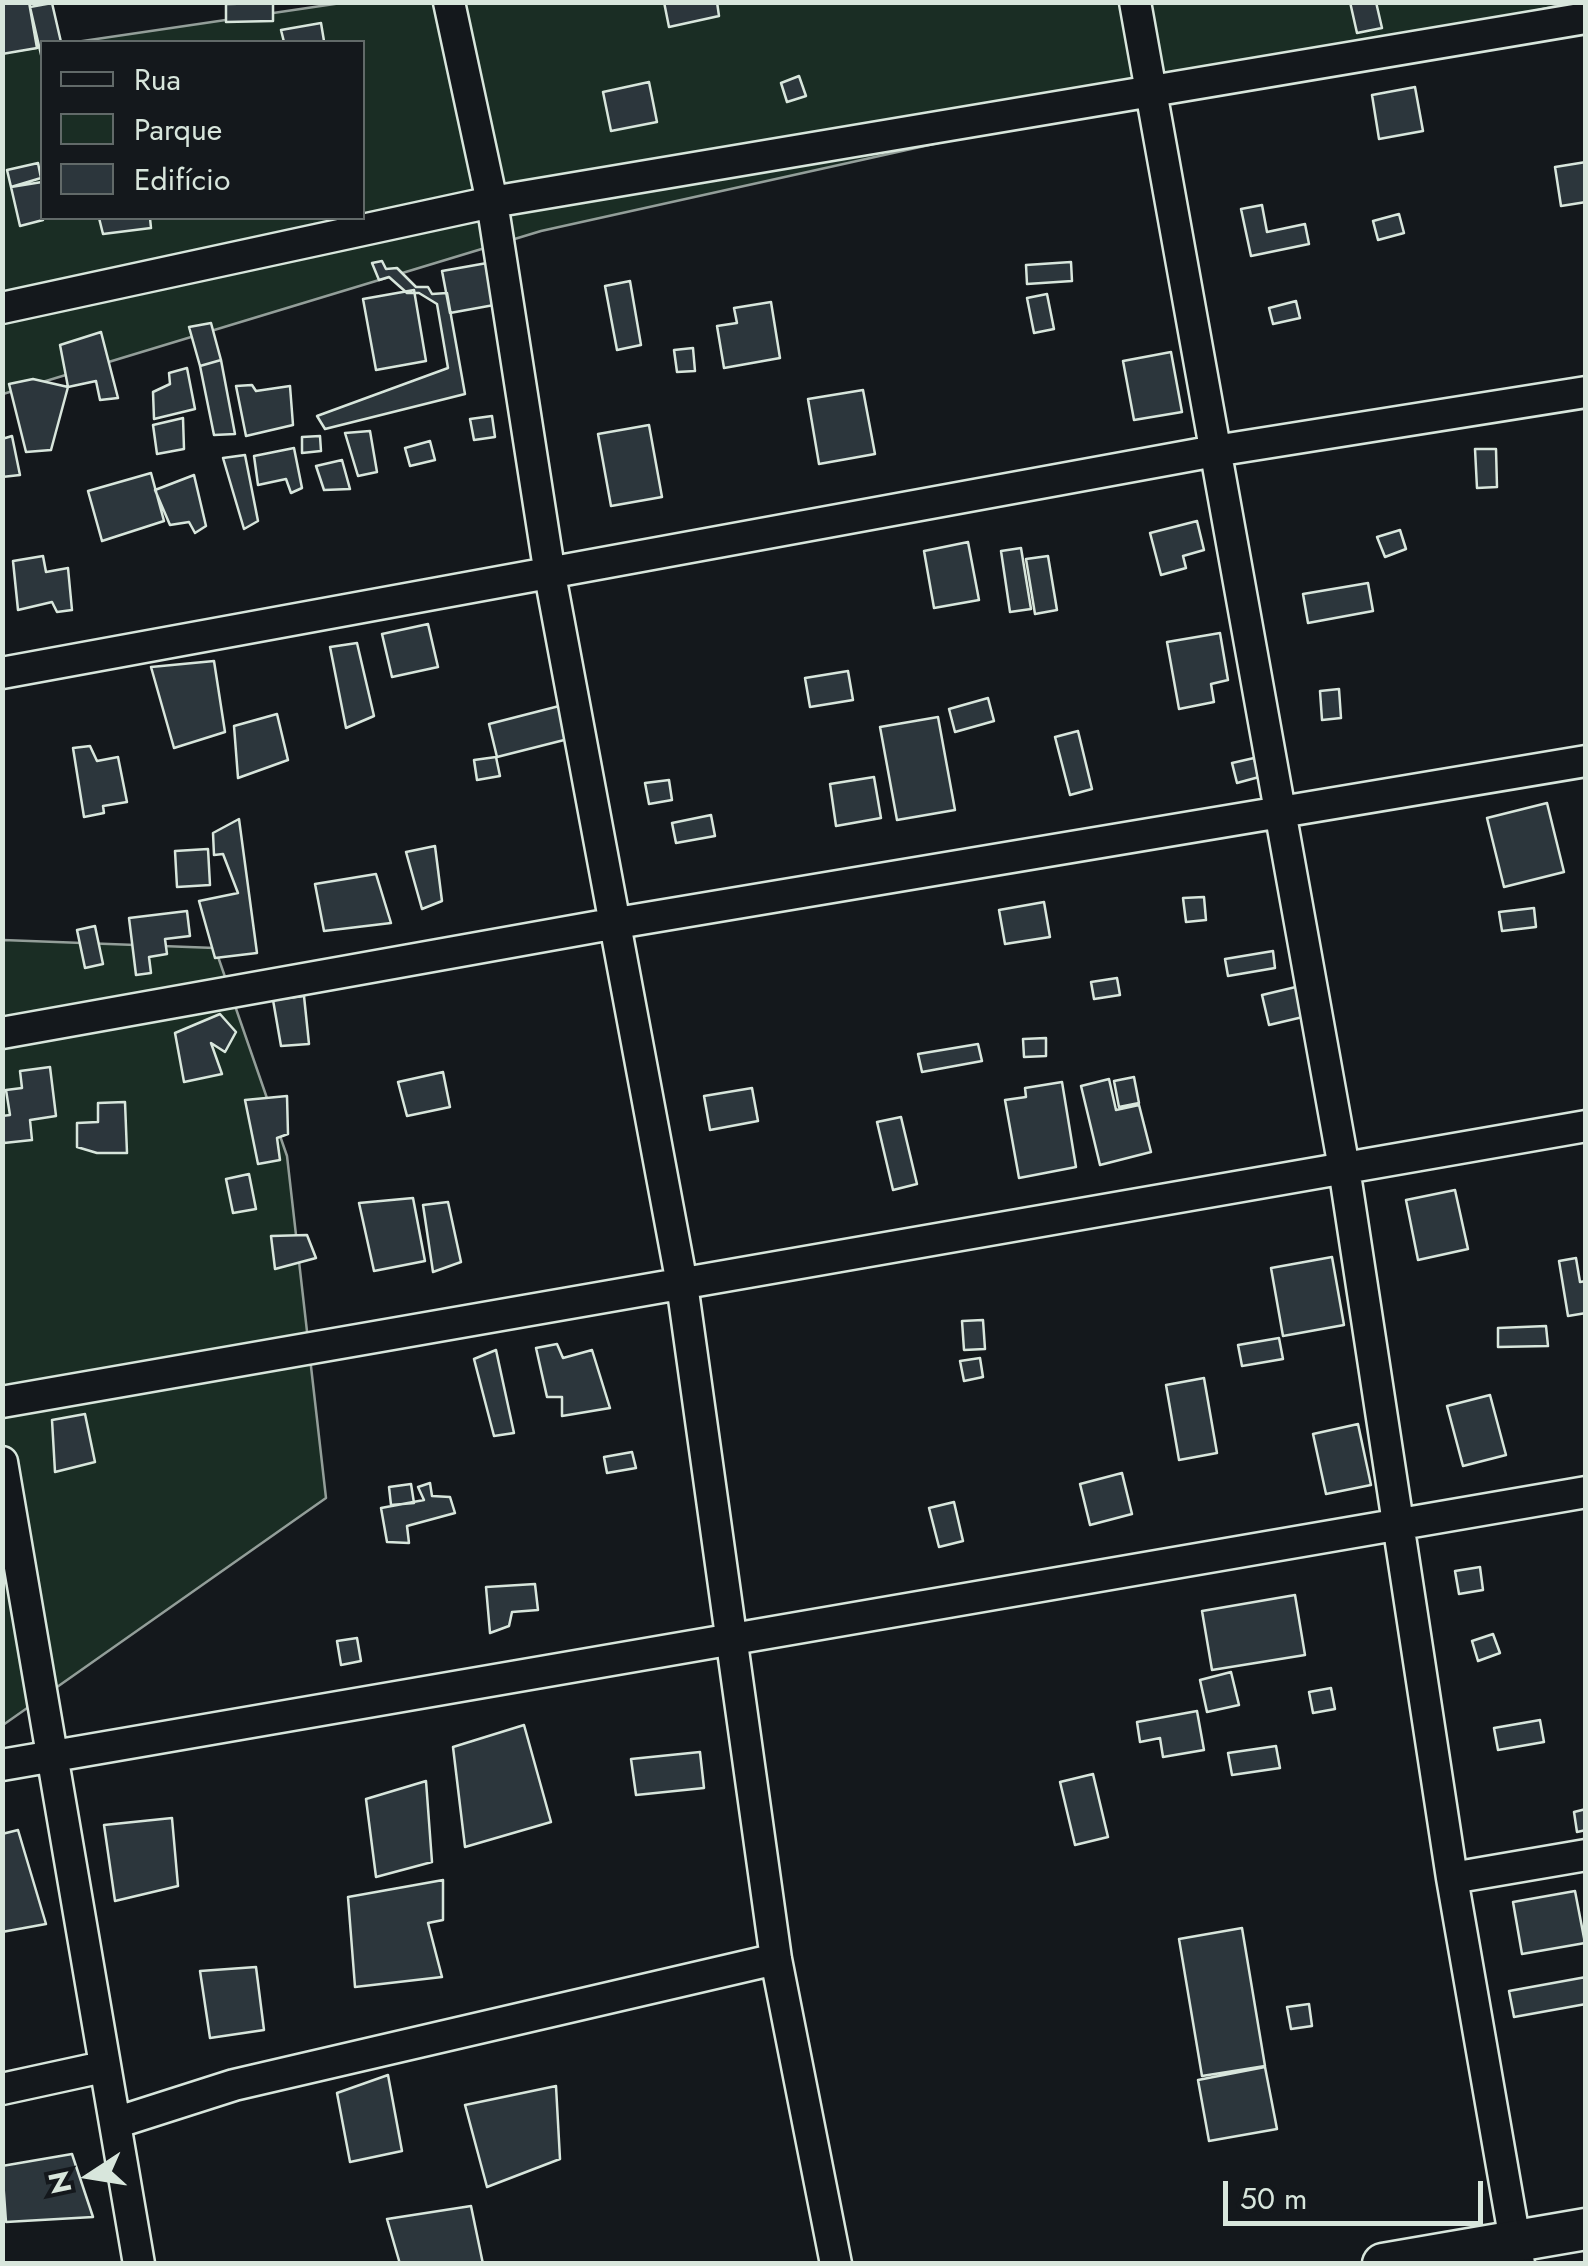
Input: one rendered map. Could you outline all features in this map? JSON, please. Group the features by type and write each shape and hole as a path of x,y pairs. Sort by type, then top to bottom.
{"street":[{"path":"449,2 492,202 550,575 618,923 682,1284 776,1960 836,2264"},
{"path":"1135,2 1344,1168 1452,1878 1517,2252"},
{"path":"2,308 492,202 1586,18"},
{"path":"2,674 1215,452 1586,392"},
{"path":"2,1033 618,923 1586,761"},
{"path":"2,1402 1586,1126"},
{"path":"2,1462 139,2264"},
{"path":"2,1765 1586,1492"},
{"path":"1452,1878 1586,1855"},
{"path":"115,2123 234,2085 776,1960"},
{"path":"2,2089 103,2067"},
{"path":"1383,2264 1517,2252 1586,2228"}],"green space":[{"path":"348,2 1570,3 541,231 3,394 2,53 40,47 40,220 365,220 365,40 90,40"},
{"path":"3,940 215,948 287,1156 326,1498 3,1725"}],"building":[{"path":"2,2 29,2 37,48 2,54"},
{"path":"664,2 717,2 719,16 669,27"},
{"path":"1350,2 1376,2 1382,28 1357,33"},
{"path":"52,3 61,40 40,40 40,50 30,7"},
{"path":"273,3 273,21 226,22 226,4"},
{"path":"321,23 324,40 284,40 281,30"},
{"path":"799,76 806,96 787,102 781,83"},
{"path":"649,82 657,122 611,131 603,92"},
{"path":"1415,87 1423,131 1379,139 1372,95"},
{"path":"1586,162 1586,202 1561,206 1555,167"},
{"path":"38,163 40,178 11,187 7,170"},
{"path":"40,182 43,220 20,226 11,187"},
{"path":"1262,205 1267,232 1305,224 1309,244 1251,256 1241,209"},
{"path":"1399,214 1404,233 1378,240 1373,221"},
{"path":"100,220 150,220 151,228 103,234"},
{"path":"382,261 386,269 397,268 416,287 428,287 432,294 447,293 465,394 325,429 317,416 448,368 437,304 419,293 407,293 389,277 379,280 372,263"},
{"path":"1071,262 1072,281 1027,284 1026,265"},
{"path":"487,263 494,305 450,313 442,271"},
{"path":"630,281 641,345 617,350 605,286"},
{"path":"414,290 426,361 376,370 363,299"},
{"path":"1047,294 1054,329 1034,333 1027,298"},
{"path":"1296,301 1300,318 1273,324 1269,308"},
{"path":"771,302 780,358 724,368 717,326 737,323 734,308"},
{"path":"211,323 221,360 200,366 189,327"},
{"path":"101,332 118,398 100,400 96,381 68,387 60,345"},
{"path":"693,348 695,371 677,372 674,350"},
{"path":"1171,352 1182,412 1134,420 1123,361"},
{"path":"221,360 235,434 214,435 200,366"},
{"path":"187,368 195,409 154,419 153,392 170,384 169,373"},
{"path":"33,379 68,387 51,450 26,452 9,384"},
{"path":"252,385 256,391 290,386 293,425 246,436 236,386"},
{"path":"863,390 875,454 819,464 808,399"},
{"path":"492,416 495,437 474,440 470,419"},
{"path":"183,418 184,449 157,454 153,425"},
{"path":"649,425 662,497 611,506 598,434"},
{"path":"370,431 377,472 358,476 345,433"},
{"path":"12,436 20,475 2,477 2,439"},
{"path":"320,436 321,451 302,453 302,437"},
{"path":"430,441 435,460 410,466 405,448"},
{"path":"294,448 302,488 291,493 286,479 258,485 254,456"},
{"path":"1475,449 1496,449 1497,487 1477,488"},
{"path":"245,455 258,521 244,529 223,458"},
{"path":"342,460 350,489 324,490 316,466"},
{"path":"151,473 164,521 102,541 88,491"},
{"path":"194,475 206,526 195,533 189,522 170,525 155,490"},
{"path":"1197,521 1204,550 1183,556 1186,568 1161,575 1150,533"},
{"path":"1400,530 1406,549 1385,557 1377,537"},
{"path":"968,542 979,600 934,608 924,551"},
{"path":"1021,548 1031,609 1010,612 1001,551"},
{"path":"43,556 46,572 68,568 72,610 57,612 52,602 18,610 13,561"},
{"path":"1048,556 1057,610 1035,614 1026,559"},
{"path":"1368,583 1373,611 1308,623 1303,594"},
{"path":"428,624 438,667 392,677 382,634"},
{"path":"1220,633 1228,680 1211,684 1214,702 1179,709 1167,642"},
{"path":"357,643 374,716 346,728 330,647"},
{"path":"214,661 225,732 174,748 151,667"},
{"path":"848,671 853,700 810,707 805,678"},
{"path":"1339,689 1341,718 1322,720 1320,691"},
{"path":"988,698 994,721 955,732 949,709"},
{"path":"567,704 576,737 497,757 489,724"},
{"path":"277,714 288,760 238,778 234,726"},
{"path":"938,717 955,810 897,820 880,727"},
{"path":"1078,731 1092,789 1070,795 1055,737"},
{"path":"90,746 97,761 118,757 127,802 103,806 104,813 84,817 73,748"},
{"path":"496,757 500,776 477,780 474,760"},
{"path":"1254,758 1259,777 1237,783 1232,763"},
{"path":"874,777 881,818 836,826 830,784"},
{"path":"669,780 672,800 649,804 645,783"},
{"path":"1547,803 1564,872 1504,887 1487,818"},
{"path":"711,815 715,836 676,843 672,823"},
{"path":"239,819 257,953 215,958 199,901 238,893 223,854 214,855 213,833"},
{"path":"435,846 442,901 422,909 406,852"},
{"path":"208,849 210,885 177,887 175,851"},
{"path":"376,874 391,923 324,931 315,884"},
{"path":"1204,897 1206,920 1186,922 1183,898"},
{"path":"1044,902 1050,937 1005,944 999,910"},
{"path":"1534,908 1536,927 1502,931 1499,912"},
{"path":"187,911 190,936 165,939 167,954 149,957 151,973 136,975 129,918"},
{"path":"95,926 103,964 85,968 77,930"},
{"path":"1273,951 1275,968 1228,976 1225,959"},
{"path":"1117,978 1120,995 1094,999 1091,982"},
{"path":"1300,986 1307,1016 1269,1025 1262,995"},
{"path":"304,996 309,1044 281,1046 273,1000"},
{"path":"220,1014 236,1032 225,1052 211,1043 222,1074 184,1082 175,1033"},
{"path":"1046,1038 1046,1056 1024,1057 1023,1039"},
{"path":"978,1044 982,1061 922,1072 918,1054"},
{"path":"50,1067 56,1116 30,1120 32,1140 4,1143 2,1116 10,1115 6,1090 22,1088 20,1071"},
{"path":"443,1072 450,1107 407,1116 398,1082"},
{"path":"1134,1077 1139,1103 1119,1107 1114,1081"},
{"path":"1109,1079 1116,1110 1139,1105 1151,1152 1100,1165 1081,1086"},
{"path":"1062,1082 1076,1167 1019,1178 1005,1100 1026,1097 1025,1088"},
{"path":"752,1088 758,1121 710,1130 704,1096"},
{"path":"287,1096 288,1134 277,1138 280,1160 258,1164 245,1100"},
{"path":"125,1102 127,1153 97,1153 77,1147 77,1123 98,1122 98,1103"},
{"path":"901,1117 917,1184 893,1190 877,1122"},
{"path":"249,1174 256,1209 233,1213 226,1179"},
{"path":"1455,1190 1468,1249 1418,1260 1406,1200"},
{"path":"413,1198 425,1261 374,1271 359,1203"},
{"path":"448,1202 461,1262 433,1272 423,1205"},
{"path":"307,1235 316,1258 275,1269 271,1236"},
{"path":"1332,1257 1344,1325 1283,1336 1271,1268"},
{"path":"1576,1258 1580,1282 1586,1281 1586,1313 1568,1316 1559,1261"},
{"path":"983,1320 985,1349 964,1350 962,1321"},
{"path":"1546,1326 1548,1346 1498,1347 1498,1328"},
{"path":"1279,1338 1283,1359 1242,1366 1238,1345"},
{"path":"557,1344 563,1358 592,1350 610,1408 562,1416 562,1397 547,1397 536,1348"},
{"path":"496,1350 514,1433 494,1436 474,1359"},
{"path":"980,1358 983,1377 964,1381 960,1361"},
{"path":"1204,1378 1217,1453 1179,1460 1166,1385"},
{"path":"1490,1395 1506,1455 1463,1466 1447,1406"},
{"path":"85,1414 95,1462 55,1472 52,1420"},
{"path":"1358,1424 1371,1485 1326,1494 1313,1434"},
{"path":"632,1452 636,1468 607,1473 604,1457"},
{"path":"1122,1473 1132,1514 1090,1525 1080,1484"},
{"path":"430,1483 432,1496 450,1497 455,1513 407,1526 409,1543 387,1542 381,1508 424,1500 418,1487"},
{"path":"411,1484 414,1503 391,1505 389,1487"},
{"path":"954,1502 963,1541 939,1547 929,1508"},
{"path":"1480,1567 1483,1590 1459,1594 1455,1571"},
{"path":"535,1584 538,1610 512,1612 509,1626 490,1633 486,1587"},
{"path":"1295,1595 1305,1655 1212,1670 1202,1611"},
{"path":"1493,1634 1500,1653 1478,1661 1472,1641"},
{"path":"357,1638 361,1661 341,1665 337,1641"},
{"path":"1231,1672 1239,1705 1207,1712 1200,1680"},
{"path":"1331,1688 1335,1709 1313,1713 1309,1692"},
{"path":"1197,1711 1204,1750 1163,1757 1160,1738 1140,1742 1137,1722"},
{"path":"1540,1720 1544,1742 1498,1750 1494,1728"},
{"path":"524,1725 551,1822 465,1847 453,1747"},
{"path":"1276,1746 1280,1768 1232,1775 1228,1753"},
{"path":"700,1752 704,1788 636,1795 631,1759"},
{"path":"1093,1774 1108,1837 1075,1845 1060,1782"},
{"path":"426,1781 432,1862 376,1877 366,1799"},
{"path":"1586,1809 1586,1830 1577,1832 1574,1812"},
{"path":"172,1818 178,1886 115,1901 104,1825"},
{"path":"18,1830 46,1924 2,1932 2,1834"},
{"path":"443,1880 443,1920 428,1923 442,1977 355,1987 348,1897"},
{"path":"1575,1891 1585,1943 1522,1954 1513,1902"},
{"path":"1242,1928 1265,2066 1202,2076 1179,1939"},
{"path":"256,1967 264,2030 210,2038 200,1971"},
{"path":"1586,1977 1586,2004 1514,2017 1509,1991"},
{"path":"1309,2004 1312,2026 1291,2029 1287,2007"},
{"path":"1265,2067 1277,2129 1209,2141 1198,2080"},
{"path":"388,2075 402,2151 350,2162 337,2093"},
{"path":"556,2086 560,2159 487,2187 465,2105"},
{"path":"72,2154 93,2217 6,2222 2,2166"},
{"path":"471,2206 483,2264 400,2264 387,2219"}]}
